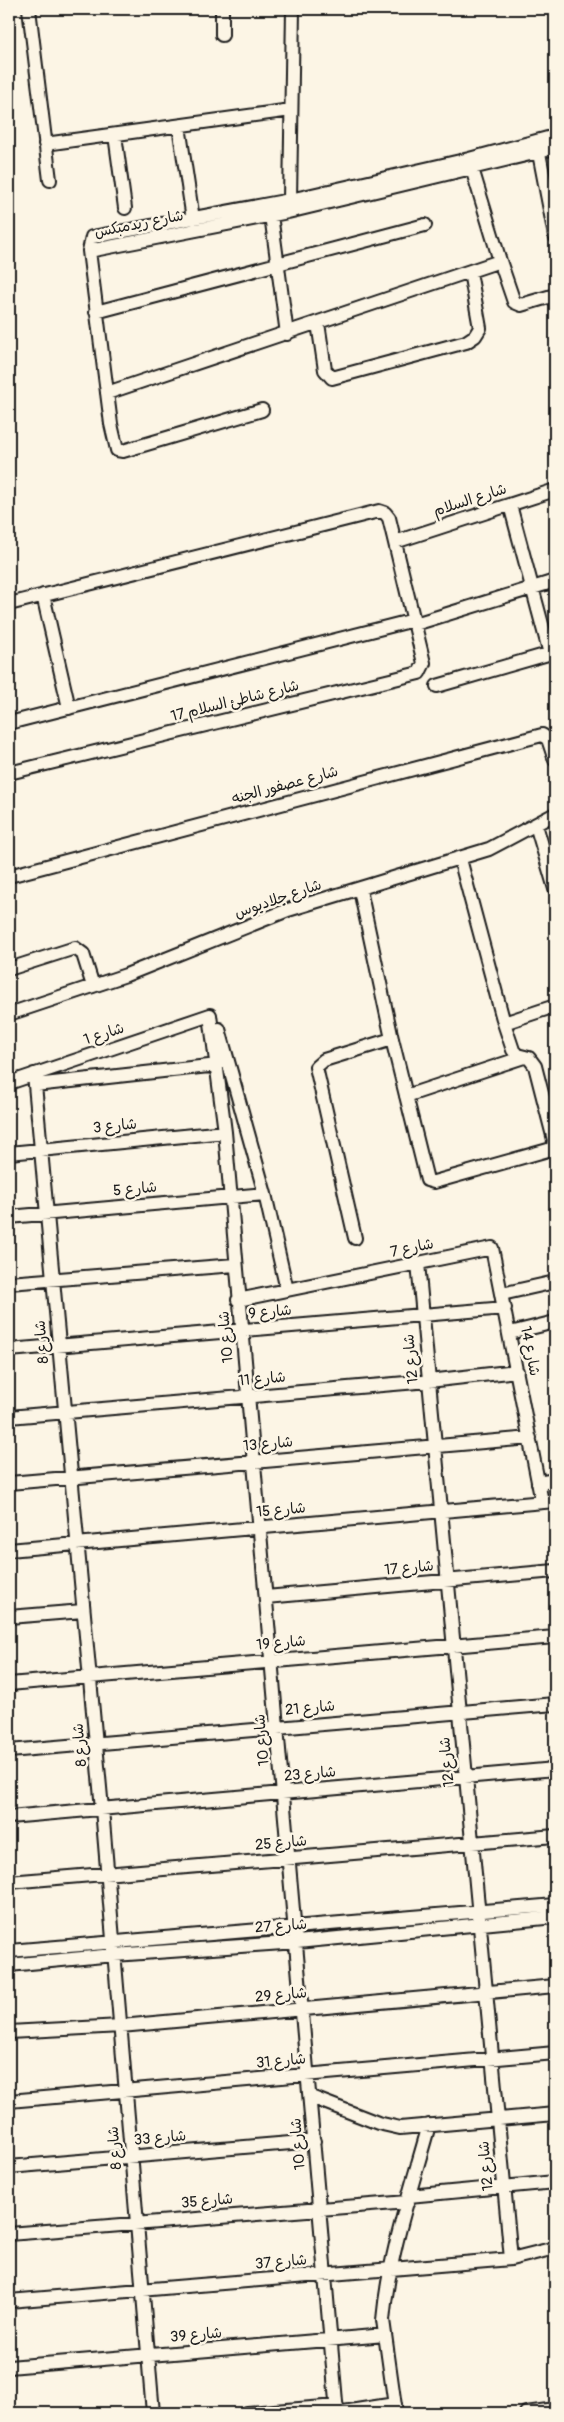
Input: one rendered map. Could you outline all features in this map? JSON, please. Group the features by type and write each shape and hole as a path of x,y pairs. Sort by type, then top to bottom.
{"street":[{"path":"29,9 50,180"},
{"path":"222,9 222,35"},
{"path":"290,200 294,9"},
{"path":"45,144 291,110"},
{"path":"179,126 193,219"},
{"path":"115,135 125,208"},
{"name":"شارع ريدمبكس","path":"555,136 470,164 271,215 89,251 90,239 97,235 193,219 470,164 539,153 555,148"},
{"path":"539,153 555,236"},
{"path":"470,164 514,302 519,305 555,296"},
{"path":"271,215 286,334"},
{"path":"96,312 425,225"},
{"path":"89,251 115,447 120,451 262,410"},
{"path":"107,393 500,261"},
{"path":"318,323 325,370 332,378 466,342 478,333 480,321 470,272"},
{"name":"شارع السلام","path":"395,542 555,490"},
{"path":"437,686 552,653 531,588 510,505"},
{"name":"شارع شاطئ السلام 17","path":"9,773 419,672 424,663 388,518 385,513 379,511 43,595"},
{"path":"9,723 415,622 555,581"},
{"path":"9,604 43,595 69,708"},
{"name":"شارع عصفور الجنه","path":"9,876 542,735 548,739 555,760"},
{"name":"شارع جلاديوس","path":"9,1014 93,986 288,910 360,890 489,849 555,814"},
{"path":"536,825 555,889"},
{"path":"360,890 392,1039 425,1174 430,1182 548,1150 553,1148 554,1140 532,1061 517,1055 513,1050 460,859"},
{"path":"9,969 77,948 83,954 93,986"},
{"path":"504,1023 555,1006"},
{"path":"210,1016 216,1020 265,1194 287,1290"},
{"name":"شارع 10","path":"210,1016 218,1064 225,1132 238,1300 290,1859 337,2411"},
{"name":"شارع 1","path":"9,1083 34,1080 210,1016"},
{"path":"355,1238 316,1067 324,1060 392,1039"},
{"path":"406,1096 524,1057"},
{"path":"34,1080 218,1064"},
{"name":"شارع 8","path":"34,1080 108,1875 153,2413"},
{"name":"شارع 3","path":"9,1153 225,1132"},
{"name":"شارع 5","path":"9,1217 265,1194"},
{"name":"شارع 7","path":"238,1300 492,1248 502,1294"},
{"name":"شارع 12","path":"418,1263 511,2259"},
{"path":"9,1283 235,1264"},
{"path":"502,1294 555,1282"},
{"name":"شارع 14","path":"502,1294 542,1502"},
{"name":"شارع 9","path":"9,1350 505,1308"},
{"path":"510,1333 555,1322"},
{"name":"شارع 11","path":"9,1417 429,1381 517,1371"},
{"name":"شارع 13","path":"9,1483 530,1438"},
{"path":"538,1483 555,1480"},
{"name":"شارع 15","path":"9,1550 555,1501"},
{"name":"شارع 17","path":"266,1597 555,1571"},
{"path":"9,1618 84,1611"},
{"name":"شارع 19","path":"9,1684 555,1636"},
{"name":"شارع 21","path":"9,1751 555,1704"},
{"name":"شارع 23","path":"9,1817 555,1769"},
{"name":"شارع 25","path":"9,1882 555,1836"},
{"name":"شارع 27","path":"9,1951 297,1942 479,1918 555,1905"},
{"name":"شارع 27","path":"9,1965 114,1948 296,1928 479,1918 555,1917"},
{"name":"شارع 29","path":"9,2032 121,2026 555,1986"},
{"name":"شارع 31","path":"9,2101 555,2053"},
{"path":"310,2097 386,2126 400,2128 555,2114"},
{"path":"247,2413 396,2409 383,2320 389,2270 429,2125"},
{"name":"شارع 33","path":"9,2167 314,2141"},
{"name":"شارع 35","path":"9,2234 408,2199 555,2182"},
{"name":"شارع 37","path":"9,2301 511,2259 555,2248"},
{"name":"شارع 39","path":"9,2367 386,2335"},
{"path":"526,2413 555,2409"}]}
